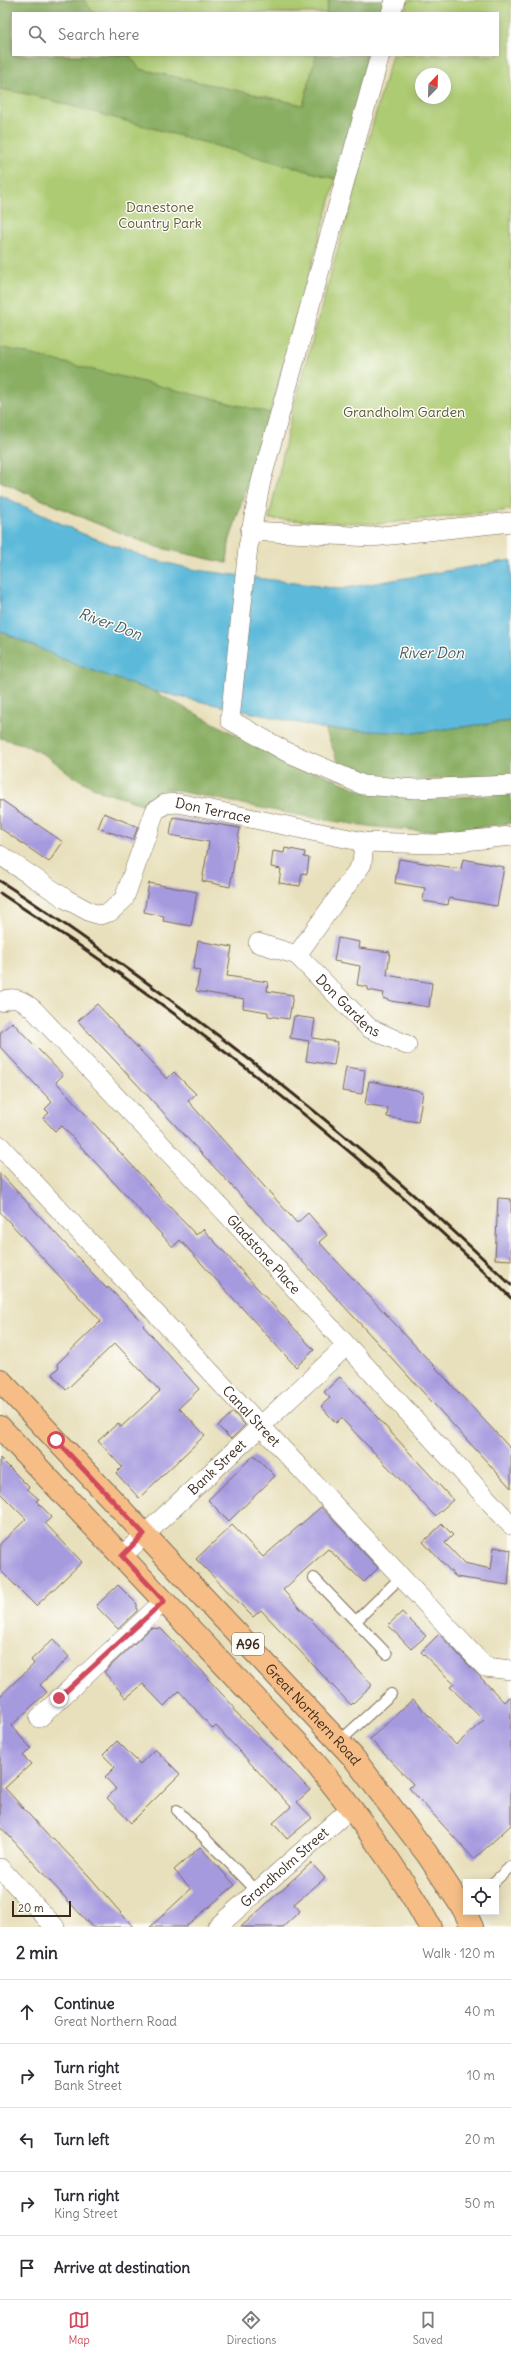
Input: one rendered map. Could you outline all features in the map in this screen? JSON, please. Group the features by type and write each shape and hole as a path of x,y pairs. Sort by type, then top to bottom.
{"main road":[{"name":"Great Northern Road","path":"0,1380 339,1742 400,1817 463,1909"},
{"name":"A96","path":"0,1428 307,1753 351,1808 407,1885 430,1927"}],"street":[{"path":"391,12 395,0"},
{"path":"380,56 261,481 249,539 230,720 285,751 363,785 416,789 511,785"},
{"path":"249,539 372,537 511,522"},
{"name":"Don Terrace","path":"0,855 66,899 90,912 100,915 110,912 124,899 155,811 165,804 178,803 364,842 437,844 511,836"},
{"path":"297,955 362,864 364,842"},
{"name":"Don Gardens","path":"258,943 297,955 369,1028 407,1044"},
{"name":"Gladstone Place","path":"3,1001 20,998 33,1009 225,1212 511,1525"},
{"name":"Canal Street","path":"0,1146 485,1667 511,1670"},
{"name":"Bank Street","path":"122,1556 346,1346"},
{"path":"39,1718 164,1601"},
{"name":"Grandholm Street","path":"217,1927 256,1890 351,1808"},
{"path":"0,1868 55,1927"}],"lane":[{"path":"356,1621 401,1577"},
{"path":"314,1578 387,1654"},
{"path":"339,1742 391,1694"},
{"path":"177,1810 256,1890"},
{"path":"497,1879 511,1866"}],"green space":[{"name":"Danestone Country Park","path":"0,0 387,0 383,12 12,12 12,56 371,56 270,413 229,542 227,563 157,547 93,522 0,481"},
{"path":"0,0 84,0 93,12 12,12 12,56 130,56 140,69 303,105 316,56 371,56 336,179 32,95 0,89"},
{"path":"329,0 387,0 383,12 326,12"},
{"name":"Grandholm Garden","path":"408,0 511,0 511,510 377,524 269,519 292,413 392,56 499,56 499,12 404,12"},
{"path":"0,347 270,413 229,542 227,563 157,547 93,522 0,481"},
{"path":"0,631 79,666 153,691 259,747 367,793 424,799 511,794 511,823 450,831 396,829 330,821 167,789 145,805 100,791 73,776 47,756 23,744 0,738"},
{"path":"511,721 511,775 419,780 371,779 339,764 325,729 413,733"}],"water":[{"name":"River Don","path":"0,495 81,533 150,559 197,570 340,589 511,560 511,721 413,733 325,729 153,691 79,666 0,631"}],"building":[{"path":"0,799 63,842 49,862 0,828"},
{"path":"104,813 138,827 133,840 98,828"},
{"path":"173,817 240,828 230,887 202,881 209,842 170,835"},
{"path":"285,848 305,852 304,857 309,858 307,874 302,873 300,886 279,883 281,869 271,867 273,851 284,853"},
{"path":"399,859 461,869 463,859 504,867 497,906 449,898 448,905 423,901 425,888 395,883"},
{"path":"149,883 197,892 191,926 163,921 164,916 144,912"},
{"path":"338,938 360,942 359,948 390,952 387,975 432,983 429,1007 391,1001 383,998 384,993 368,990 368,987 357,985 360,966 334,961"},
{"path":"198,941 232,947 227,976 268,982 267,991 293,995 289,1019 268,1016 268,1012 243,1008 244,999 196,991 200,970 193,969"},
{"path":"97,1004 167,1079 174,1072 196,1094 188,1101 297,1223 308,1213 327,1235 319,1242 511,1449 511,1488 78,1021"},
{"path":"294,1016 315,1019 312,1038 338,1042 334,1065 306,1061 309,1041 290,1038"},
{"path":"12,1022 63,1075 56,1082 169,1206 196,1235 203,1229 314,1350 296,1367 180,1240 173,1247 62,1126 55,1131 43,1118 49,1113 45,1109 52,1102 0,1047 0,1033"},
{"path":"346,1067 365,1070 362,1094 342,1091"},
{"path":"369,1081 416,1090 423,1093 418,1122 387,1117 388,1108 365,1104"},
{"path":"0,1173 107,1289 108,1287 144,1324 143,1326 199,1389 179,1408 205,1435 139,1498 116,1473 122,1467 98,1441 118,1423 121,1427 160,1391 115,1343 66,1390 52,1374 59,1367 57,1364 101,1321 0,1212"},
{"path":"498,1198 511,1199 511,1260 495,1259"},
{"path":"340,1377 453,1500 435,1516 341,1418 336,1423 321,1406 330,1398 324,1392"},
{"path":"233,1412 245,1425 231,1439 218,1426"},
{"path":"254,1455 275,1476 229,1521 208,1500"},
{"path":"0,1458 29,1487 27,1489 39,1499 36,1501 52,1517 45,1523 82,1562 36,1606 0,1570 0,1544 26,1519 0,1493"},
{"path":"321,1507 378,1568 364,1582 328,1549 283,1590 372,1685 351,1705 261,1610 253,1617 196,1559 232,1525 263,1557"},
{"path":"442,1524 453,1535 445,1543 464,1563 491,1569 494,1547 511,1550 508,1585 456,1577 423,1542"},
{"path":"118,1585 137,1604 137,1611 118,1629 96,1606"},
{"path":"402,1612 426,1636 411,1649 388,1625"},
{"path":"151,1628 161,1629 208,1677 207,1678 234,1707 233,1709 310,1790 297,1802 312,1818 287,1839 273,1823 291,1807 216,1726 213,1729 179,1691 164,1706 143,1684 126,1698 104,1672"},
{"path":"439,1634 504,1702 511,1695 511,1825 474,1859 409,1788 413,1784 370,1739 413,1699 456,1745 484,1720 450,1687 454,1684 421,1652"},
{"path":"53,1639 69,1657 40,1685 47,1692 11,1726 31,1748 23,1756 31,1764 5,1788 51,1839 53,1838 89,1876 133,1927 92,1927 0,1826 0,1696 34,1664 31,1660"},
{"path":"117,1741 140,1764 155,1749 180,1774 131,1823 107,1798 116,1789 105,1777 115,1767 103,1755"},
{"path":"200,1847 235,1885 185,1927 150,1927 191,1889 174,1870"},
{"path":"311,1863 325,1878 294,1904 300,1911 283,1927 241,1927"}],"railway":[{"path":"0,881 135,974 281,1084 421,1202 511,1285"},
{"path":"0,893 103,962 220,1048 270,1087 370,1169 418,1211 511,1298"}],"route":[{"path":"56,1440 144,1534 122,1556 164,1601 59,1698"}]}
